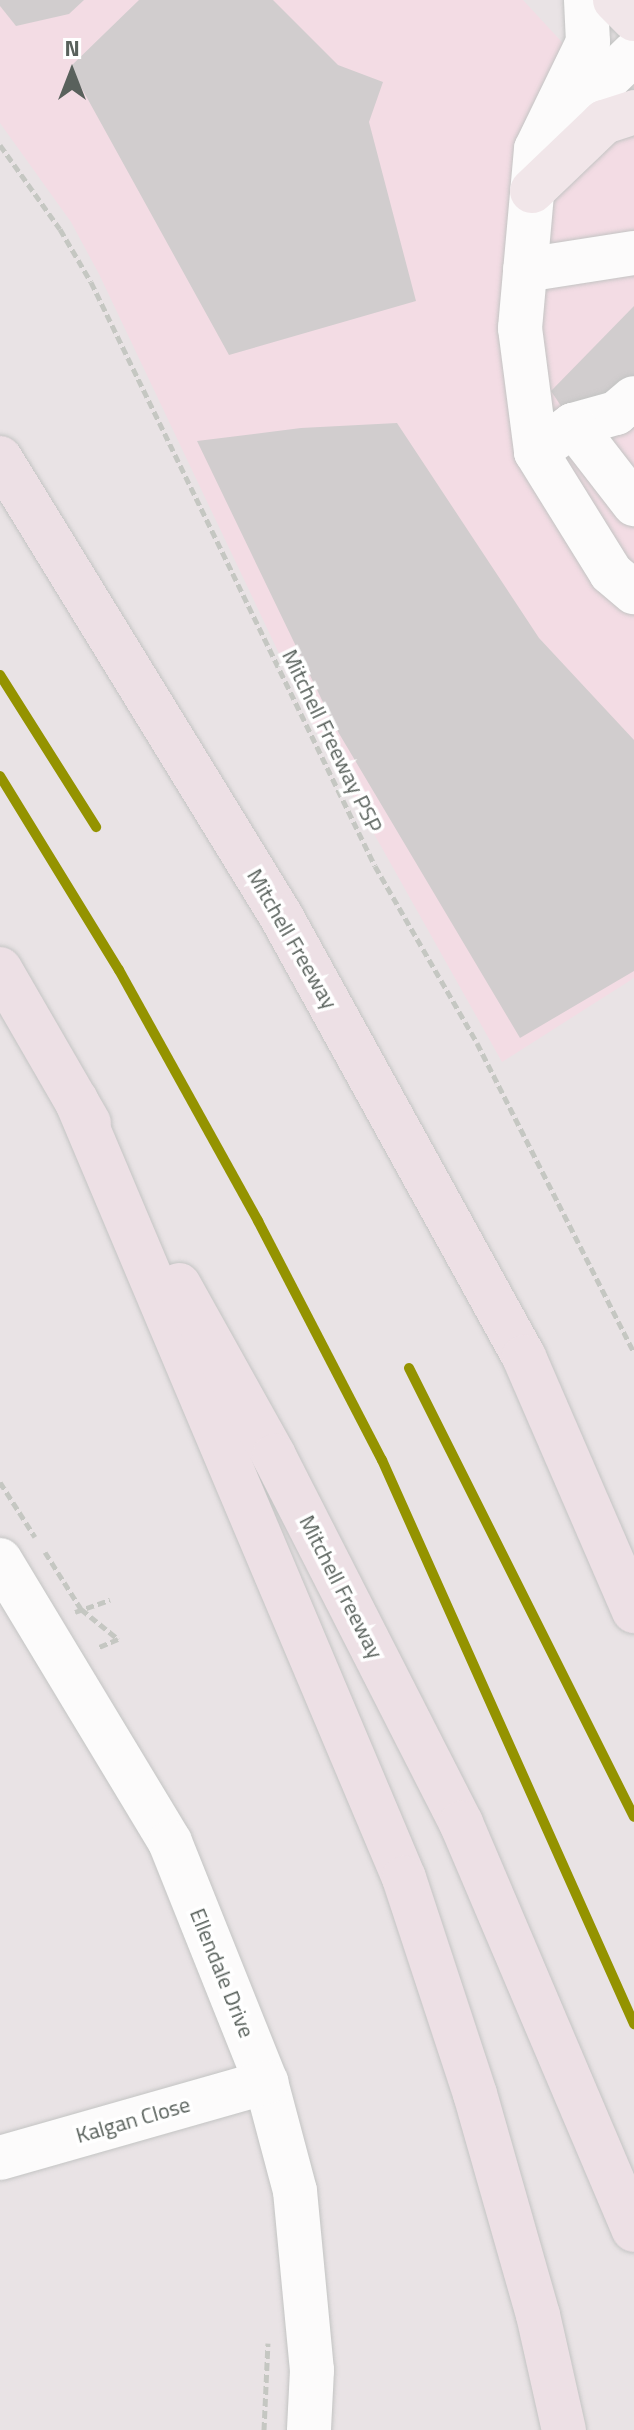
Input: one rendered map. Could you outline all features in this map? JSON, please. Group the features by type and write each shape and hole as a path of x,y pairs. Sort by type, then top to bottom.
{"highway":[{"name":"Mitchell Freeway","path":"0,458 281,916 524,1357 634,1611"},
{"name":"Mitchell Freeway","path":"0,969 274,1456 461,1823 634,2230"},
{"path":"76,1100 404,1878 475,2094 538,2315 564,2430"},
{"path":"524,1357 634,1549"}],"main road":[{"path":"615,0 634,19"},
{"path":"534,170 604,122 634,112"}],"street":[{"path":"586,0 588,42 534,170 520,328 536,452 611,573 634,592"},
{"path":"534,170 634,53"},
{"path":"525,270 634,253"},
{"path":"536,452 573,425 616,413 634,398"},
{"path":"573,425 634,504"},
{"name":"Ellendale Drive","path":"5,1579 42,1630 170,1842 266,2082 295,2191 312,2370 309,2430"},
{"name":"Kalgan Close","path":"0,2158 266,2082"}],"path":[{"name":"Mitchell Freeway PSP","path":"0,145 60,229 91,282 375,866 477,1043 634,1352"},
{"path":"0,1482 81,1609 118,1639"},
{"path":"42,1630 81,1609 110,1600"},
{"path":"264,2430 268,2333"}],"shaded area":[{"path":"0,0 523,0 634,120 634,978 502,1062 313,725 99,274 71,222 0,123"}],"building":[{"path":"0,0 84,0 69,14 16,26 0,6"},
{"path":"139,0 273,0 338,65 383,82 369,122 416,301 229,355 70,67"},
{"path":"634,306 634,381 581,436 551,391"},
{"path":"397,423 539,638 634,740 634,971 520,1038 334,725 197,441 301,428"}],"transit line":[{"path":"0,675 96,827"},
{"path":"0,776 119,970 258,1221 382,1460 634,2024"},
{"path":"409,1368 634,1817"}]}
